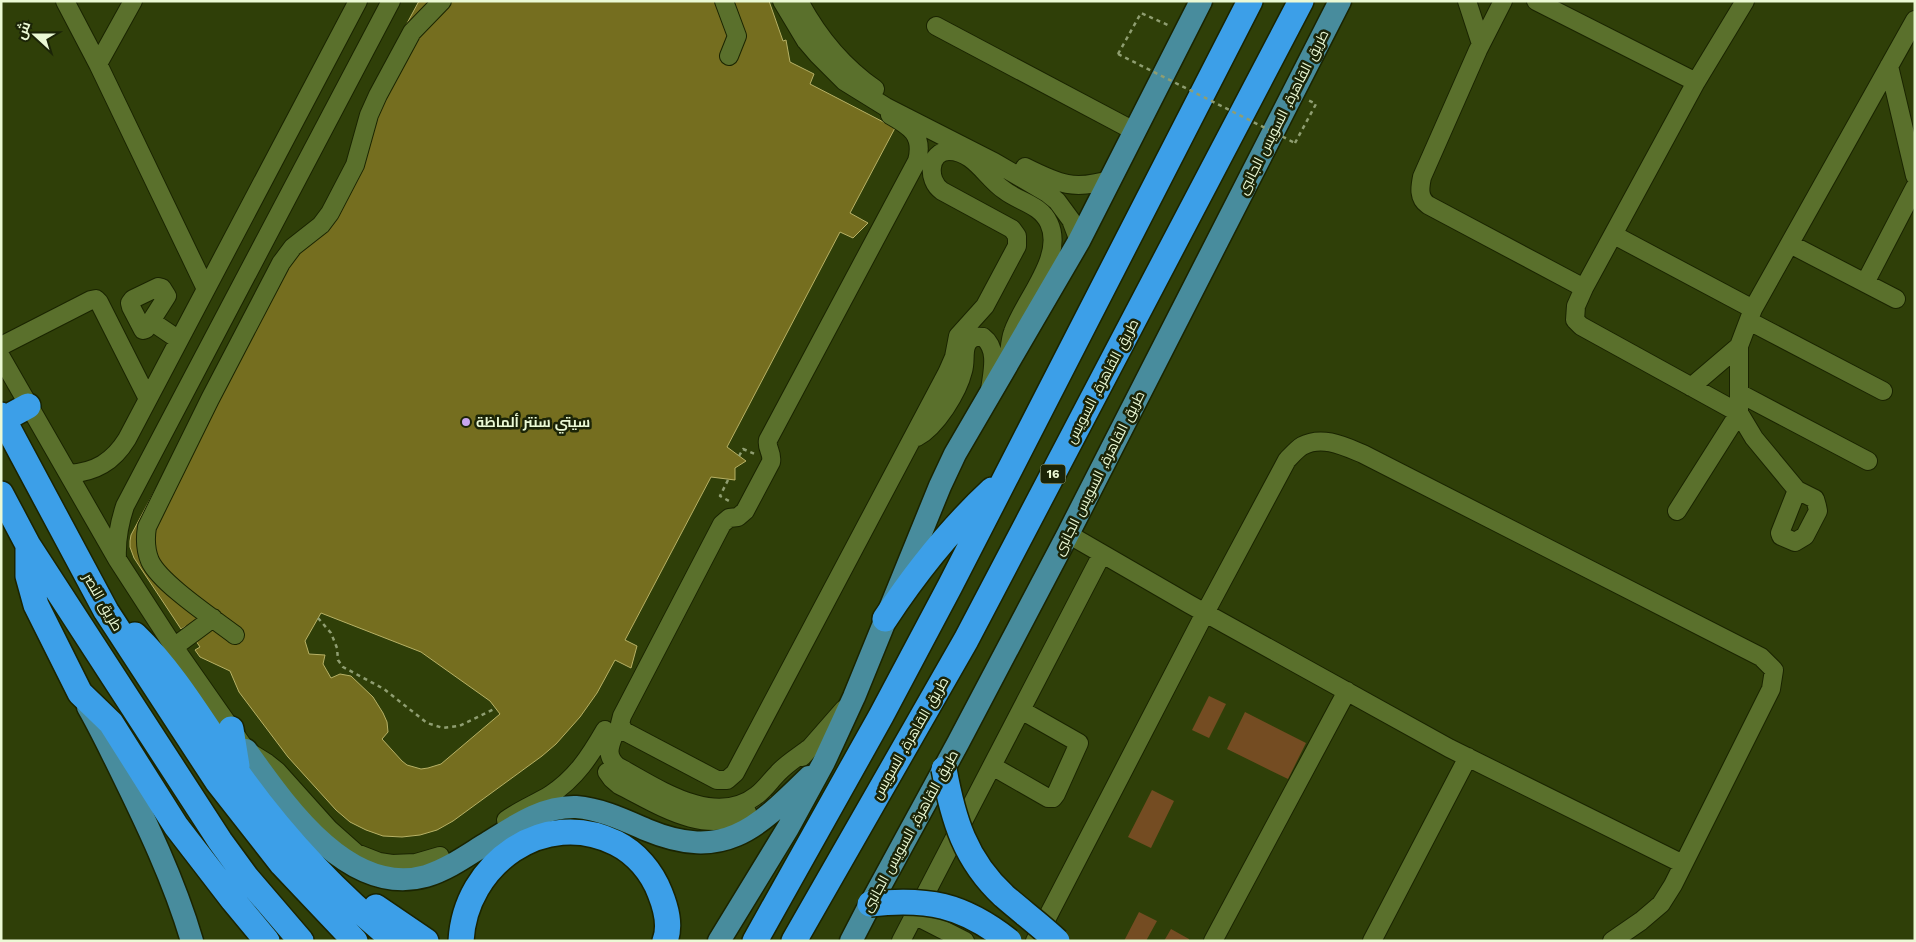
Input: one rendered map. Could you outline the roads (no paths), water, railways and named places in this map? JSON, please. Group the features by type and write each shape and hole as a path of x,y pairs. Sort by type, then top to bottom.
{"highway":[{"path":"755,941 880,716 1006,476 1250,1"},
{"name":"طريق القاهرة, السويس","path":"794,941 966,640 1301,1"},
{"path":"2,417 28,406"},
{"name":"طريق النصر","path":"2,417 106,611 228,778"},
{"path":"885,619 902,593 941,543 1006,476"},
{"path":"1,494 16,530 36,605 80,693 111,723 171,818 204,863 267,941"},
{"path":"16,530 194,802 247,878 301,941"},
{"path":"231,729 228,778 282,864 355,941"},
{"path":"944,769 950,805 961,838 979,868 1004,895 1057,941"},
{"path":"228,778 274,820 357,910 395,941"},
{"path":"461,941 464,919 469,905 475,892 491,869 512,850 525,842 551,833 572,831 593,834 613,842 631,852 650,873 658,887 665,909 667,938"},
{"path":"312,861 426,941"},
{"path":"870,904 905,901 938,904 970,916 1009,941"}],"main road":[{"path":"246,750 282,800 307,829 326,846 356,866 383,877 394,879 415,878 446,868 516,824 552,810 575,807 599,811 670,838 688,842 724,839 742,833 770,814 816,756 854,697 940,486 990,393 1079,241 1201,1"},
{"name":"طريق القاهرة, السويس الجانبى","path":"851,941 1068,534 1340,1"},
{"path":"80,693 101,728 150,830 171,880 192,941"},
{"path":"719,941 788,828 816,756"}],"street":[{"path":"65,1 98,64 206,288"},
{"path":"98,64 133,1"},
{"path":"69,474 92,470 113,458 127,439 358,1"},
{"path":"117,559 118,532 125,506 391,1"},
{"path":"235,635 156,572 146,550 147,526 210,399 281,263 293,246 321,224 334,206 355,165 373,105 412,32 442,1"},
{"path":"724,1 737,36 729,56"},
{"path":"782,1 806,41 818,55 856,94 908,126 916,135 920,150 917,161 768,440 767,443 772,458 746,509 742,515 729,518 722,524 620,720 621,728 627,733 717,780 727,780 734,773 951,365 958,336 985,306 1017,246 1017,236 1012,228 942,191 935,185 931,176 932,166 937,157 944,152 949,151 962,154 974,161 1003,190 1037,208 1049,222 1054,241 1050,260 1013,332 1010,343 1009,363"},
{"path":"799,1 821,38 834,54 848,68 881,93 1062,184 1093,185 1112,179"},
{"path":"1467,1 1481,44"},
{"path":"1504,1 1481,44 1422,177 1420,193 1422,199 1428,205 1584,288"},
{"path":"1536,1 1696,82"},
{"path":"1745,1 1696,82 1584,288 1574,314 1577,323 1739,414 1754,438 1797,490"},
{"path":"1677,511 1739,414 1739,346 1751,315 1915,20"},
{"path":"936,26 1136,132"},
{"path":"1889,66 1915,176"},
{"path":"844,82 886,107 994,162 1048,193 1071,220 1079,241"},
{"path":"1865,283 1915,188"},
{"path":"1614,235 1883,391"},
{"path":"1790,244 1896,299"},
{"path":"1,346 96,299 148,399"},
{"path":"151,321 179,340"},
{"path":"912,440 930,428 942,412 961,378 965,365 966,346 970,339 974,337 983,338 992,348 990,393"},
{"path":"1691,387 1739,346"},
{"path":"1,357 117,559 174,647 246,750 268,763 277,771 334,835 356,853 379,862 392,864 416,863 440,856"},
{"path":"167,363 178,378 188,387 210,399"},
{"path":"1739,393 1868,461"},
{"path":"1035,941 1205,613 1287,460 1302,446 1320,441 1336,443 1364,454 1761,658 1774,670 1771,689 1661,904 1641,921 1612,941"},
{"path":"1068,534 1205,613 1468,757 1683,864"},
{"path":"901,941 1102,554"},
{"path":"174,647 213,618"},
{"path":"1214,941 1346,691"},
{"path":"992,766 1048,798 1053,798 1056,794 1079,743 1021,710"},
{"path":"476,850 511,816 548,796 568,782 609,733 609,752 617,766 681,799 702,806 721,808 739,805 756,796 788,763 816,756"},
{"path":"770,796 816,756"},
{"path":"1372,941 1468,757"},
{"path":"607,772 619,785 672,811 697,819 715,821 732,818 754,808"},
{"path":"914,915 965,941"}],"tunnel":[{"path":"754,808 770,796"}],"place":[{"name":"سيتي سنتر ألماظة","path":"466,422"}]}
